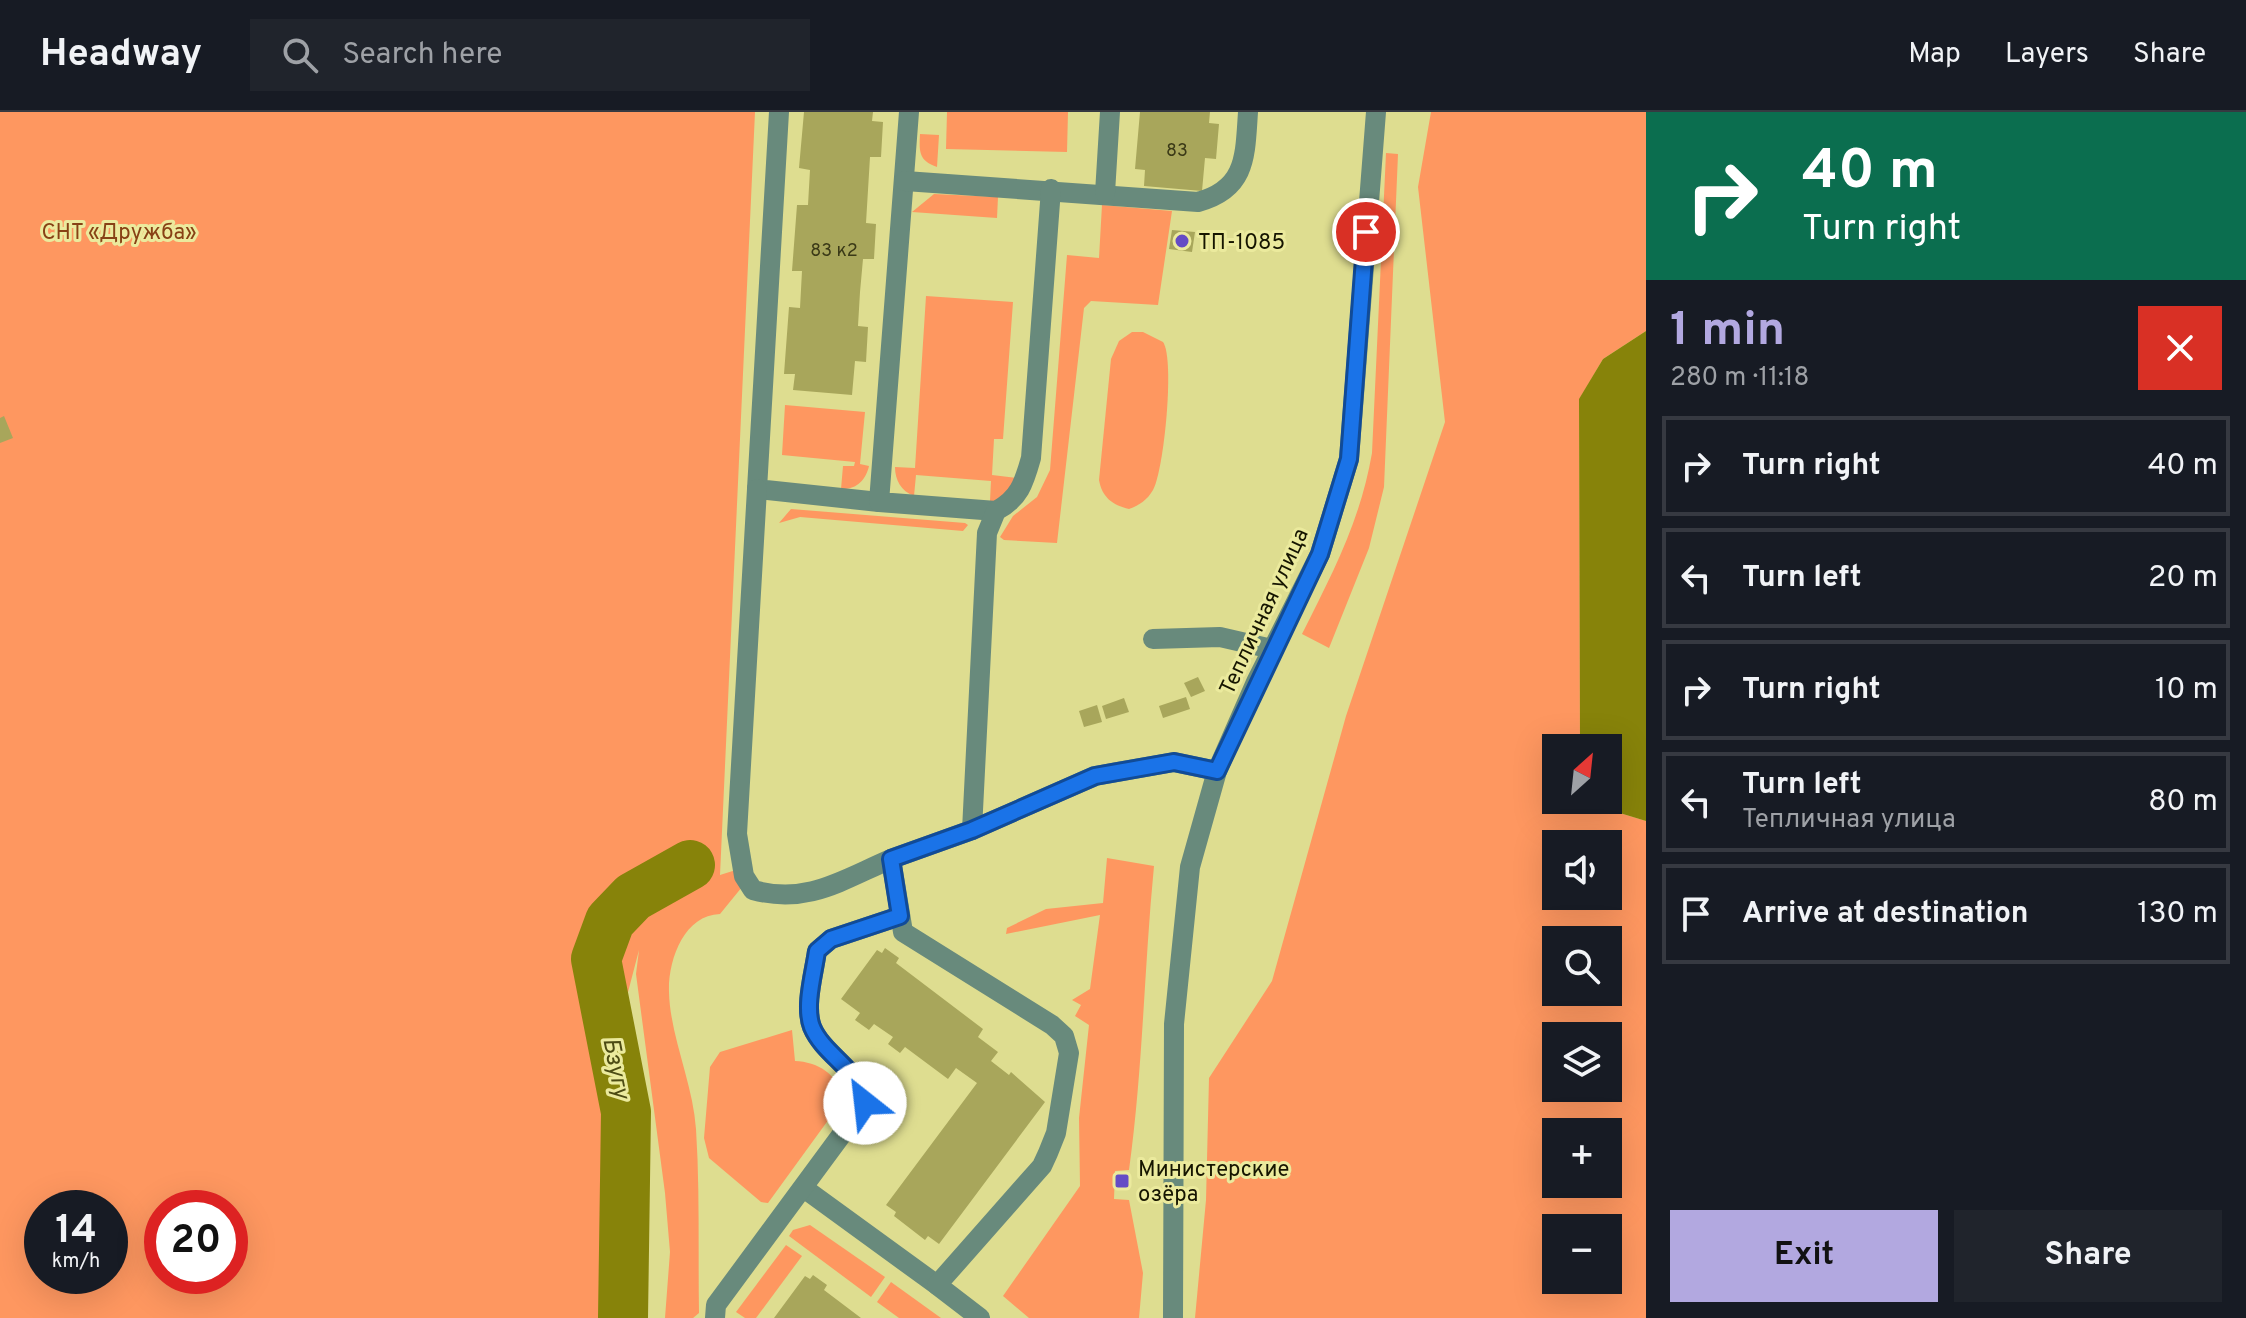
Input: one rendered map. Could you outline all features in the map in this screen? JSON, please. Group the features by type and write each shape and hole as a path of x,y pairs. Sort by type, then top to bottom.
{"street":[{"path":"779,112 737,834 744,876 753,890 776,896 803,896 891,859 972,830 1095,776 1174,762 1217,771"},
{"path":"879,502 909,112"},
{"path":"1105,193 1110,112"},
{"path":"905,181 1051,189 1198,202 1216,197 1231,186 1240,171 1245,153 1248,112"},
{"name":"Тепличная улица","path":"1173,1318 1177,965 1190,867 1217,771 1272,649 1320,554 1349,459 1376,112"},
{"path":"757,489 996,511 1011,503 1023,487 1031,458 1051,189"},
{"path":"972,830 987,533 996,511"},
{"path":"1153,639 1220,637 1272,649"},
{"path":"891,859 903,932 1052,1025 1064,1036 1069,1053 1056,1133 1042,1166 937,1285"},
{"path":"715,1318 716,1305 805,1189 865,1103 864,1089 812,1028 810,1012 817,951 831,939 900,916"},
{"path":"805,1189 980,1318"}],"green space":[{"name":"СНТ «Дружба»","path":"0,112 755,112 720,875 739,869 742,887 720,914 707,916 688,931 675,954 669,980 673,1026 691,1094 696,1129 699,1313 693,1318 665,1318 670,1252 636,974 639,950 627,996 646,1157 642,1318 0,1318"},
{"path":"947,112 1068,112 1067,152 946,149"},
{"path":"1431,112 1646,112 1646,331 1603,359 1579,400 1580,734 1542,734 1542,814 1622,814 1646,821 1646,1318 1195,1318 1206,1200 1209,1078 1272,981 1346,716 1445,422 1418,187"},
{"path":"920,134 939,135 937,167 921,155"},
{"path":"1386,153 1398,154 1384,487 1369,548 1329,648 1302,634 1353,524 1372,453"},
{"path":"934,194 998,197 997,218 912,212"},
{"path":"1102,205 1172,211 1158,305 1091,301 1084,308 1057,543 1004,540 1000,537 1013,516 1037,497 1050,470 1067,255 1099,258"},
{"path":"926,296 1013,302 1003,439 994,439 992,475 1017,478 999,502 990,501 991,481 916,475 914,496 902,488 896,476 895,467 915,468"},
{"path":"1132,332 1143,332 1163,342 1168,391 1157,479 1148,497 1129,509 1109,499 1099,480 1111,359 1119,341"},
{"path":"785,405 865,412 860,464 869,466 860,483 841,489 843,466 854,466 855,462 782,455"},
{"path":"791,509 968,525 963,531 800,517 779,523"},
{"path":"1107,858 1154,866 1134,1132 1129,1170 1115,1171 1114,1199 1129,1200 1143,1273 1139,1318 1029,1318 1003,1296 1080,1186 1079,1118 1089,1025 1075,1016 1081,1005 1072,1000 1090,989 1100,915 1006,934 1007,928 1046,909 1103,903"},
{"path":"792,1030 795,1061 814,1065 830,1074 839,1098 837,1108 768,1203 761,1202 709,1158 704,1138 710,1067 720,1052"},
{"path":"810,1225 885,1277 871,1297 789,1236 793,1230"},
{"path":"786,1245 802,1256 756,1318 745,1318 736,1312"},
{"path":"891,1282 941,1318 899,1318 877,1302"}],"shaded area":[{"path":"1646,331 1646,821 1622,814 1622,734 1580,734 1579,399 1603,359"}],"building":[{"path":"804,112 873,112 872,121 883,122 881,157 870,157 866,223 876,224 874,259 863,259 860,292 858,326 868,327 866,362 855,361 852,395 793,390 795,374 784,374 789,307 800,308 802,271 792,271 797,205 808,205 810,170 799,168"},
{"path":"1140,112 1210,112 1209,123 1219,124 1216,159 1205,158 1202,191 1144,186 1145,170 1135,169"},
{"name":"ТП-1085","path":"1172,230 1195,232 1192,252 1169,249"},
{"path":"4,416 13,438 0,443 0,418"},
{"path":"1198,677 1205,691 1191,697 1184,683"},
{"path":"1186,697 1190,709 1163,718 1159,706"},
{"path":"1124,698 1129,712 1106,719 1102,706"},
{"path":"1097,705 1102,722 1084,727 1079,711"},
{"path":"885,948 899,958 896,963 983,1029 978,1037 998,1052 991,1061 1009,1075 1011,1072 1045,1102 939,1244 928,1236 925,1240 894,1216 896,1212 886,1205 977,1083 956,1068 948,1079 905,1047 900,1053 888,1044 893,1037 874,1024 869,1030 855,1020 860,1013 841,999 877,950 882,953"},
{"path":"813,1275 827,1285 824,1290 861,1318 774,1318 805,1276 810,1279"}],"waterway":[{"name":"Бзугу","path":"623,1318 626,1112 596,959 610,921 633,897 690,865"}],"place":[{"name":"ТП-1085","path":"1182,241"},
{"name":"Министерские озёра","path":"1122,1181"}],"route":[{"path":"865,1103 864,1089 812,1028 810,1012 817,951 831,939 900,916 891,859 972,830 1095,776 1174,762 1217,771 1256,682 1320,554 1349,459 1366,232"}]}
